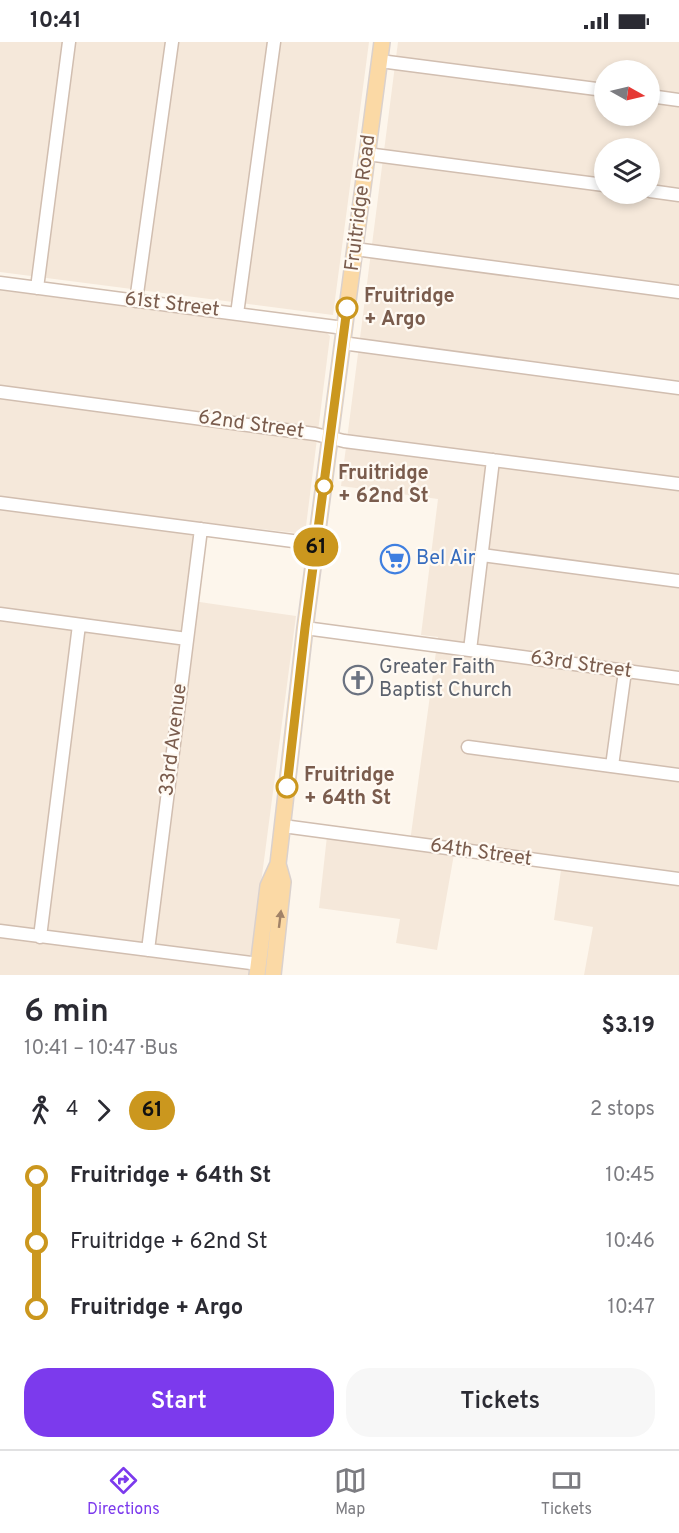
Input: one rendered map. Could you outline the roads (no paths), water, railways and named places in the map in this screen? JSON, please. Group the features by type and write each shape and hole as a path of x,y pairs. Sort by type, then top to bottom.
{"main road":[{"name":"Fruitridge Road","path":"258,970 268,886 278,864 305,628 382,42"},
{"name":"Fruitridge Road","path":"273,975 283,882 278,864"}],"street":[{"path":"37,288 69,42"},
{"path":"136,301 172,42"},
{"path":"237,314 273,42"},
{"path":"380,61 594,89"},
{"path":"660,97 679,100"},
{"path":"368,154 594,184"},
{"path":"660,192 678,195 679,182"},
{"path":"355,249 679,292"},
{"name":"61st Street","path":"0,283 237,314 344,336 679,388"},
{"name":"62nd Street","path":"0,392 679,484"},
{"path":"470,650 493,460"},
{"path":"0,503 316,544"},
{"name":"33rd Avenue","path":"148,950 201,529"},
{"path":"482,555 679,581"},
{"path":"0,615 187,639"},
{"path":"40,937 79,625"},
{"name":"63rd Street","path":"305,628 679,678"},
{"path":"612,766 625,671"},
{"path":"468,747 679,775"},
{"name":"64th Street","path":"283,826 679,879"},
{"path":"0,931 148,950 258,970"}],"place":[{"name":"Fruitridge + Argo","path":"347,308"},
{"name":"Fruitridge + 62nd St","path":"324,486"},
{"name":"Bel Air","path":"395,559"},
{"name":"Greater Faith Baptist Church","path":"358,680"},
{"name":"Fruitridge + 64th St","path":"287,787"}]}
